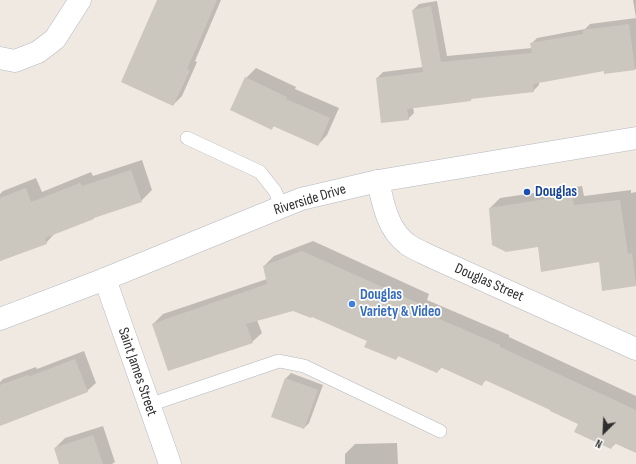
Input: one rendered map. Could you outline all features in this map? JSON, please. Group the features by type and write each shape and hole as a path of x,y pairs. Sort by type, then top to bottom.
{"street":[{"path":"0,58 15,61 38,52 55,39 80,0"},
{"name":"Riverside Drive","path":"0,319 105,279 301,199 378,181 636,138"},
{"name":"Douglas Street","path":"378,181 384,208 392,228 406,243 432,257 636,349"},
{"name":"Saint James Street","path":"105,279 170,464"}],"lane":[{"path":"187,138 260,172 275,191 282,207"},
{"path":"149,405 278,361 304,366 440,431"}],"building":[{"path":"157,0 217,0 187,69 190,70 173,106 121,82"},
{"path":"431,6 441,62 532,53 530,43 583,34 583,30 629,24 635,70 604,74 604,71 533,84 534,92 471,99 471,101 407,109 409,120 381,123 376,78 423,72 412,10"},
{"path":"245,77 287,97 286,99 330,118 318,146 273,126 272,130 230,110"},
{"path":"131,170 142,202 94,218 45,238 47,244 0,261 0,198 26,188 31,202 80,183 82,186"},
{"path":"572,195 574,205 620,200 628,254 632,253 636,286 602,291 599,262 541,272 538,247 506,252 492,245 489,208"},
{"path":"302,251 420,304 418,310 500,345 500,347 636,410 636,453 614,443 611,449 574,432 578,424 485,380 482,386 440,367 437,373 398,356 396,360 364,347 367,341 312,317 311,318 293,311 246,324 253,343 168,371 152,324 267,284 263,266"},
{"path":"75,359 88,392 0,426 0,385 28,375 28,377"},
{"path":"285,378 318,390 304,429 271,417"},
{"path":"93,435 103,464 59,464 54,448"}],"place":[{"name":"Douglas","path":"527,192"},
{"name":"Douglas Variety & Video","path":"352,304"}]}
